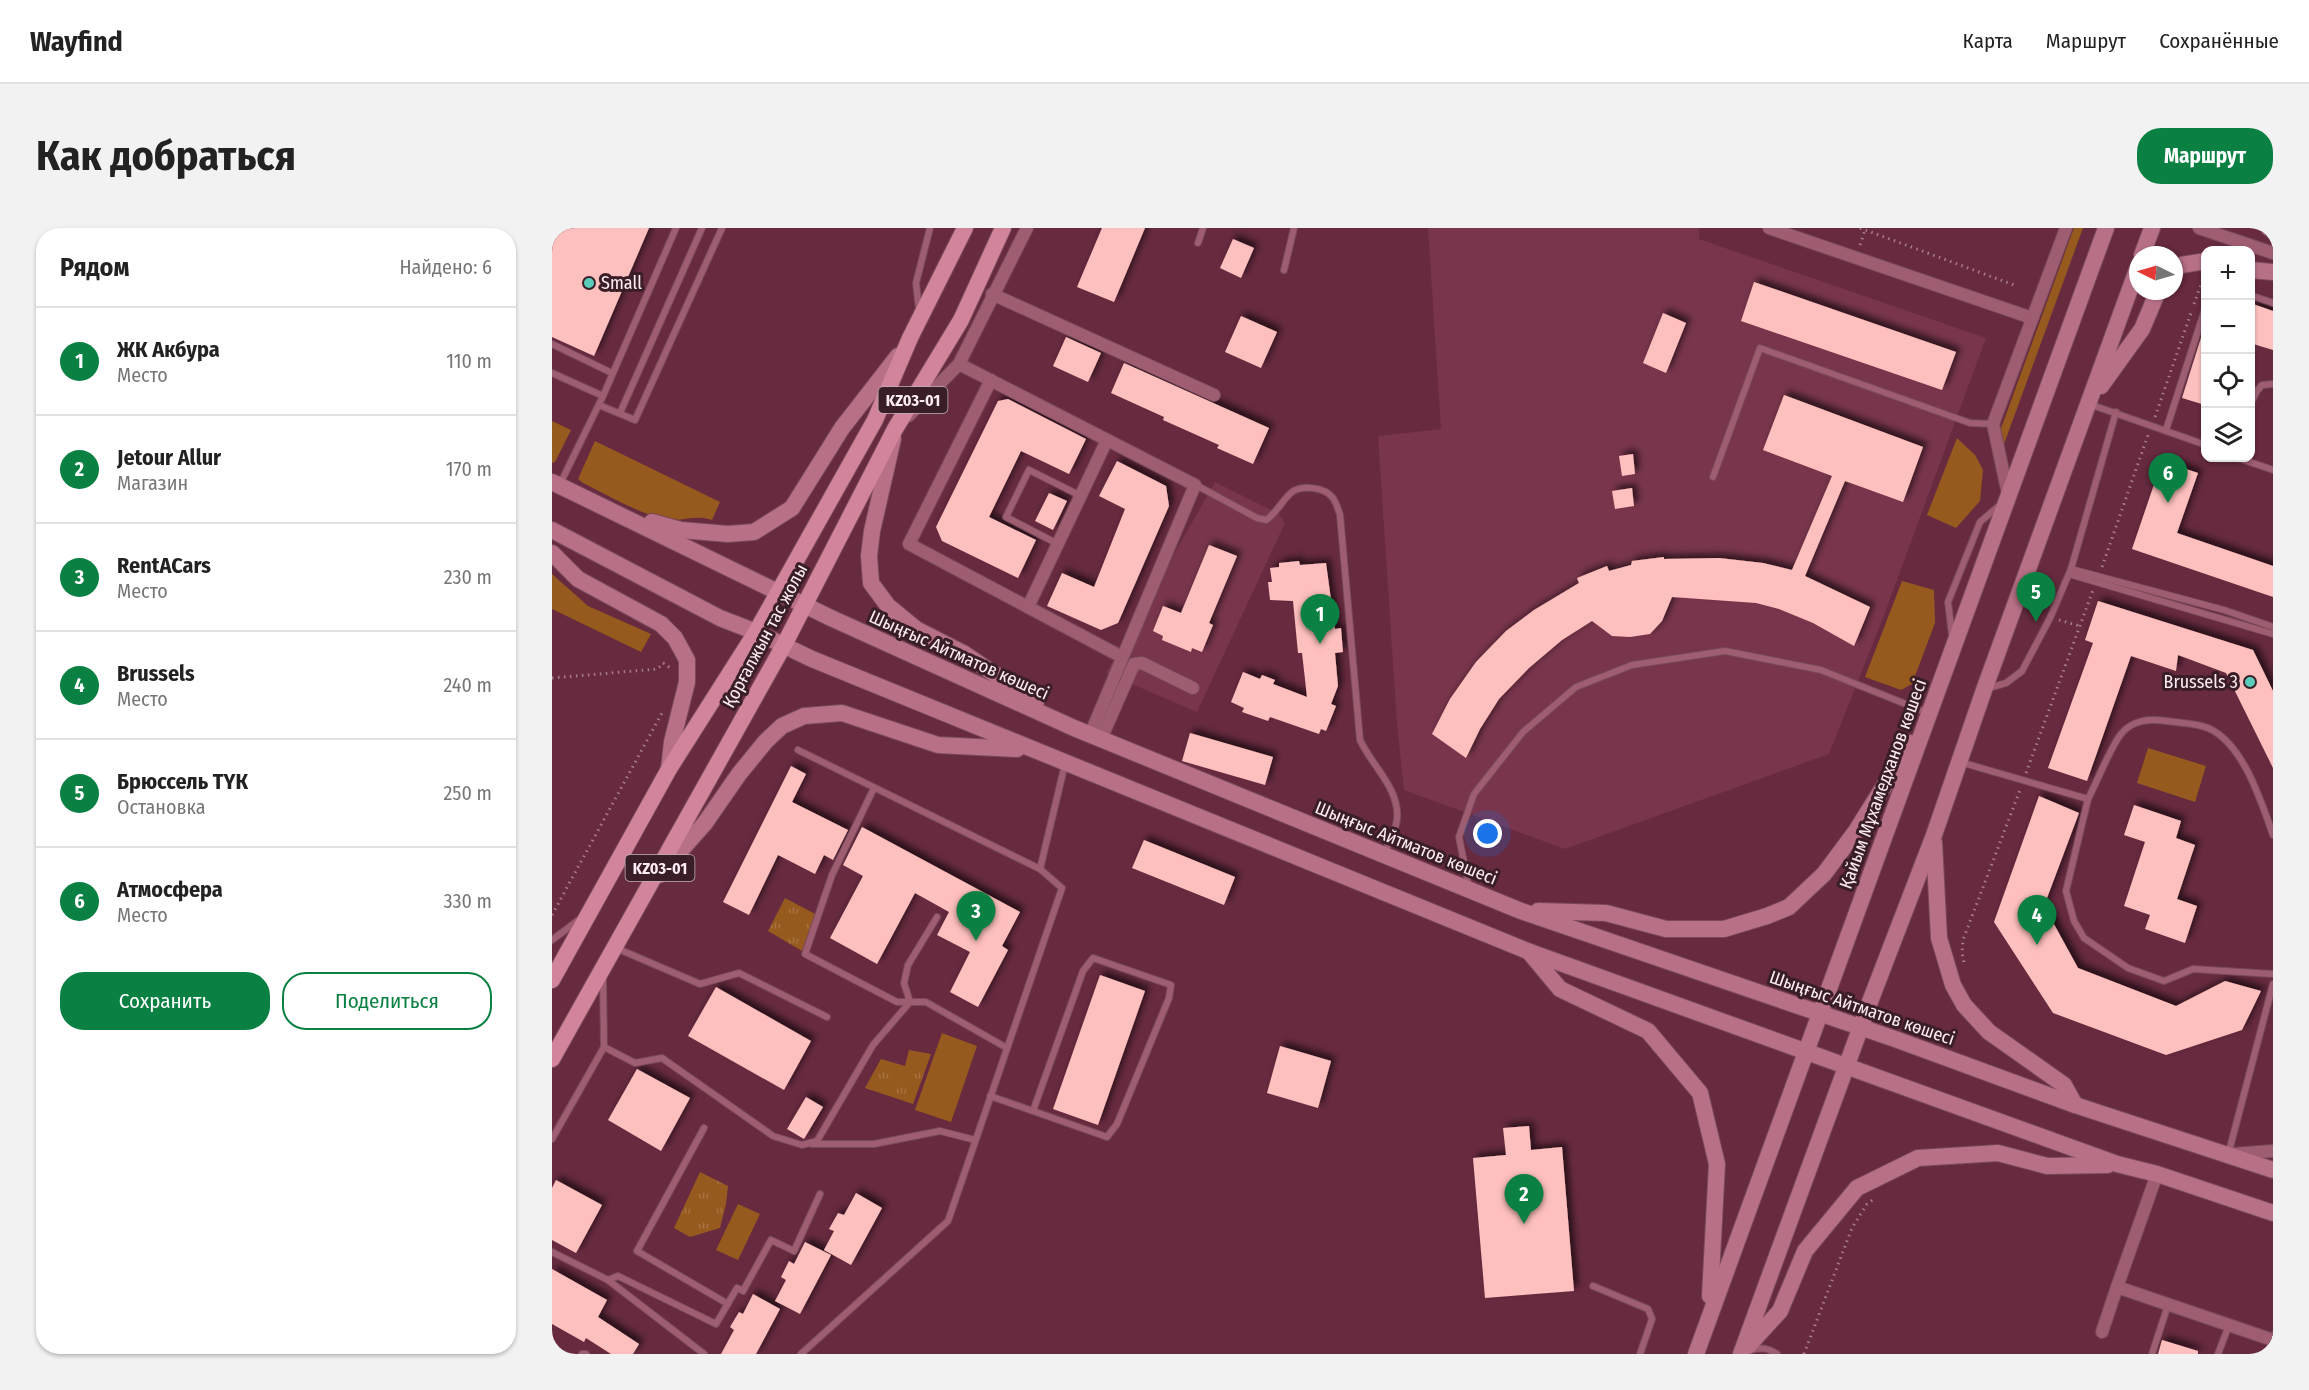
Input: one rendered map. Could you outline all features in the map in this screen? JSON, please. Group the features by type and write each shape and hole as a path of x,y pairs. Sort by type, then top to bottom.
{"main road":[{"name":"Қорғалжын тас жолы","path":"552,980 669,769 756,632 875,420 910,338 965,228"},
{"name":"Қорғалжын тас жолы","path":"552,1059 784,645 895,429 961,320 1003,228"},
{"name":"Қайым Мұхамедханов көшесі","path":"1696,1354 2106,228"},
{"path":"2145,246 2152,228"},
{"path":"2183,265 2201,268"},
{"path":"2255,270 2273,272"},
{"path":"1741,1354 1846,1066 1934,835 1984,690 2129,292"},
{"path":"2088,404 2142,329 2154,300"},
{"path":"607,508 681,530 728,534 754,532 763,527 792,508 842,428 886,373 910,338"},
{"path":"895,429 872,531 869,556 872,583 888,606 916,629 963,653 1074,728"},
{"name":"Шыңғыс Айтматов көшесі","path":"556,483 778,593 1074,728 1383,855 1521,910 2075,1105 2273,1170"},
{"path":"552,530 720,618 756,632 812,659 1530,952 2117,1164 2157,1174 2273,1214"},
{"path":"552,553 578,579 661,624 675,638 687,660 687,682 672,742 669,769"},
{"path":"650,885 705,823 766,741 782,726 804,716 842,713 938,745 1031,749"},
{"path":"1521,910 1606,913 1666,929 1724,929 1767,916 1789,906 1824,874 1856,831 1930,714"},
{"path":"1934,835 1939,939 1953,985 1964,1005 1989,1032 2064,1085 2075,1105"},
{"path":"1530,952 1560,989 1648,1031 1700,1093 1718,1164 1714,1258 1708,1320"},
{"path":"1741,1354 1779,1311 1805,1251 1857,1188 1918,1158 1998,1153 2047,1166 2117,1164"}],"street":[{"path":"895,429 959,364 1027,228"},
{"path":"1769,228 2032,318"},
{"path":"2009,496 1993,424 2066,228"},
{"path":"2199,228 2273,253"},
{"path":"992,294 1214,395"},
{"path":"959,364 1195,485 1122,657 1096,737"},
{"path":"991,380 909,544 1122,657"},
{"path":"1028,607 1107,440"},
{"path":"1096,737 1134,664 1142,663 1193,688"},
{"path":"2228,1155 2273,1151"},
{"path":"2102,1332 2157,1174"},
{"path":"2117,1287 2273,1340"}],"lane":[{"path":"556,483 599,405 676,228"},
{"path":"620,413 702,228"},
{"path":"599,405 635,420 722,228"},
{"path":"920,317 916,283 930,228"},
{"path":"1198,243 1203,228"},
{"path":"1284,270 1294,228"},
{"path":"2255,297 2273,303"},
{"path":"2166,430 2201,319"},
{"path":"552,344 612,373"},
{"path":"1713,477 1760,348 1970,423 1993,424"},
{"path":"552,373 603,396"},
{"path":"2255,395 2262,385 2273,384"},
{"path":"2088,404 2201,443"},
{"path":"1984,690 2007,683 2022,671 2070,571 2116,412"},
{"path":"2250,462 2273,470"},
{"path":"1058,544 1006,517 1029,470 1081,496"},
{"path":"1195,485 1257,518 1266,520 1293,492 1309,488 1332,497 1340,515 1360,740 1367,755 1392,790 1396,802 1397,820 1383,855"},
{"path":"2070,571 2273,634"},
{"path":"2098,579 2224,610 2273,627"},
{"path":"1469,889 1459,837 1474,794 1523,732 1567,694 1576,687 1621,669 1632,665 1725,651 1821,670 1930,714"},
{"path":"2273,835 2258,792 2235,752 2222,736 2205,727 2154,720 2134,722 2121,734 2088,799 2066,891 2074,921 2084,938 2128,968 2164,981 2193,969 2273,974"},
{"path":"798,750 1040,869 1062,888 948,1221 801,1354"},
{"path":"1959,762 2088,799"},
{"path":"1040,869 1065,763"},
{"path":"874,788 832,876 805,954 897,1002 926,1002 1007,1048"},
{"path":"552,940 590,911"},
{"path":"910,1002 904,983 908,965 937,917"},
{"path":"615,947 700,984 739,973 827,1017"},
{"path":"990,1096 1107,1137 1117,1124 1169,998 1171,985 1093,958 1083,971 1033,1111"},
{"path":"552,1138 604,1047 602,969"},
{"path":"2228,1155 2273,984"},
{"path":"802,1144 817,1141 873,1045 910,1002"},
{"path":"604,1047 635,1063 662,1058 773,1136 802,1144 874,1144 940,1131 975,1140"},
{"path":"704,1128 637,1251 728,1304"},
{"path":"608,1280 618,1276 716,1324 737,1288 743,1291 771,1240 794,1251 820,1194"},
{"path":"552,1252 608,1280 704,1354"},
{"path":"1593,1286 1648,1309 1652,1319 1640,1354"},
{"path":"2152,1354 2168,1304"},
{"path":"2218,1354 2229,1325"},
{"path":"1741,1354 1758,1347 1777,1354"}],"path":[{"path":"1860,228 2014,285"},
{"path":"1966,970 1962,953 1963,940 2098,579 2201,280"},
{"path":"2059,620 2080,626"},
{"path":"552,678 657,669 663,663 678,672"},
{"path":"552,915 666,705"},
{"path":"1804,1354 1852,1228 1867,1204 1875,1198"},
{"path":"552,1348 562,1354"}],"shaded area":[{"path":"1428,228 1699,228 1699,239 1986,338 1883,618 1829,754 1565,849 1404,790 1397,724 1378,436 1441,429"},
{"path":"1215,482 1279,514 1285,523 1197,712 1106,673"}],"green space":[{"path":"2074,228 2083,228 2004,444 2000,431"},
{"path":"552,421 571,430 555,462 552,463"},
{"path":"1957,438 1975,455 1983,470 1980,501 1956,528 1927,515"},
{"path":"595,441 720,502 712,520 700,518 672,520 644,513 583,483 578,479"},
{"path":"552,574 588,606 651,634 641,652 552,609"},
{"path":"1902,581 1934,590 1935,623 1912,684 1901,690 1865,677"},
{"path":"2148,748 2206,766 2195,802 2137,783"},
{"path":"785,898 817,915 802,951 768,931"},
{"path":"942,1033 977,1046 951,1122 915,1110"},
{"path":"909,1050 931,1054 913,1104 865,1088 881,1059 905,1066"},
{"path":"700,1172 728,1186 726,1204 720,1228 690,1237 674,1228"},
{"path":"738,1204 760,1214 738,1260 716,1250"}],"building":[{"name":"Small","path":"552,228 649,228 594,356 552,337"},
{"path":"1102,228 1145,228 1114,302 1077,287"},
{"path":"1233,239 1254,248 1241,278 1220,268"},
{"path":"1754,282 1956,352 1942,390 1741,321"},
{"path":"2255,305 2273,311 2273,350 2255,345"},
{"path":"1663,313 1686,323 1666,373 1643,363"},
{"path":"1241,316 1277,332 1261,368 1225,352"},
{"path":"1066,337 1101,353 1088,382 1053,366"},
{"path":"2201,338 2201,404 2182,398"},
{"path":"1124,363 1269,428 1253,464 1217,448 1219,445 1163,420 1164,417 1111,393"},
{"path":"1784,395 1923,447 1903,502 1845,481 1805,576 1870,607 1854,646 1813,623 1779,609 1756,603 1672,597 1662,621 1650,634 1630,637 1612,636 1592,621 1562,640 1529,668 1499,699 1480,729 1466,758 1432,734 1450,699 1476,662 1506,631 1534,610 1579,583 1577,578 1607,566 1609,571 1631,565 1632,561 1664,557 1664,559 1719,558 1763,563 1792,570 1832,476 1763,450"},
{"path":"1008,399 1086,439 1069,474 1021,451 989,517 1036,540 1018,578 942,541 936,527 998,401"},
{"path":"1633,454 1635,474 1622,476 1619,456"},
{"path":"1117,461 1166,486 1169,506 1118,623 1101,630 1047,606 1062,573 1094,587 1125,509 1099,496"},
{"path":"2162,461 2198,473 2177,533 2273,566 2273,597 2132,549"},
{"path":"1632,488 1634,506 1615,509 1612,491"},
{"path":"1049,493 1067,501 1053,530 1035,521"},
{"path":"1209,545 1237,556 1209,623 1213,625 1202,652 1192,648 1191,652 1162,640 1163,636 1153,631 1163,606 1181,613"},
{"path":"1299,561 1300,565 1326,563 1335,629 1341,628 1343,652 1335,653 1338,686 1331,704 1336,706 1326,731 1321,729 1319,734 1270,717 1268,721 1242,712 1244,708 1231,702 1243,672 1260,679 1262,675 1275,680 1273,684 1307,697 1302,653 1298,653 1293,601 1270,600 1268,582 1272,582 1270,568 1279,567 1279,563"},
{"name":"Brussels 3","path":"2098,601 2253,650 2273,691 2273,768 2226,673 2178,655 2176,671 2131,656 2087,781 2048,768 2093,643 2085,640"},
{"path":"1190,733 1273,757 1265,785 1182,761"},
{"path":"791,766 806,774 792,802 848,830 833,860 824,855 815,874 778,855 749,915 723,902"},
{"path":"2039,796 2079,813 2044,906 2078,968 2176,1006 2225,981 2261,991 2242,1030 2166,1055 2053,1013 1994,922"},
{"path":"2134,805 2181,821 2176,838 2195,845 2177,899 2197,906 2185,943 2145,929 2150,915 2124,906 2145,842 2124,835"},
{"path":"862,827 1020,912 1002,946 1008,950 978,1007 950,992 970,952 937,935 949,912 915,893 877,964 830,938 863,876 843,865"},
{"path":"1144,840 1235,877 1224,905 1132,868"},
{"path":"1100,975 1145,991 1098,1125 1053,1109"},
{"path":"716,987 811,1041 784,1090 688,1036"},
{"path":"1280,1046 1331,1061 1318,1108 1267,1093"},
{"path":"637,1069 690,1098 661,1151 608,1120"},
{"path":"806,1097 823,1107 804,1139 787,1129"},
{"path":"1529,1126 1531,1150 1562,1147 1574,1291 1485,1298 1473,1158 1506,1155 1503,1128"},
{"path":"556,1180 602,1205 576,1253 552,1240 552,1188"},
{"path":"856,1193 882,1208 851,1265 824,1250 834,1231 829,1229 838,1213 844,1215"},
{"path":"805,1242 831,1255 800,1314 775,1301 786,1280 781,1277 789,1261 794,1264"},
{"path":"552,1269 607,1300 598,1317 639,1344 633,1354 611,1354 586,1338 584,1342 552,1324"},
{"path":"753,1294 780,1309 756,1354 721,1354 734,1330 730,1327 739,1312 743,1314"},
{"path":"2162,1340 2198,1351 2198,1354 2158,1354"}],"place":[{"name":"Small","path":"589,283"},
{"name":"Атмосфера","path":"2168,503"},
{"name":"Брюссель ТҮК","path":"2036,622"},
{"name":"ЖК Акбура","path":"1320,644"},
{"name":"Brussels 3","path":"2250,682"},
{"name":"RentACars","path":"976,941"},
{"name":"Brussels","path":"2037,945"},
{"name":"Jetour Allur","path":"1524,1224"}]}
